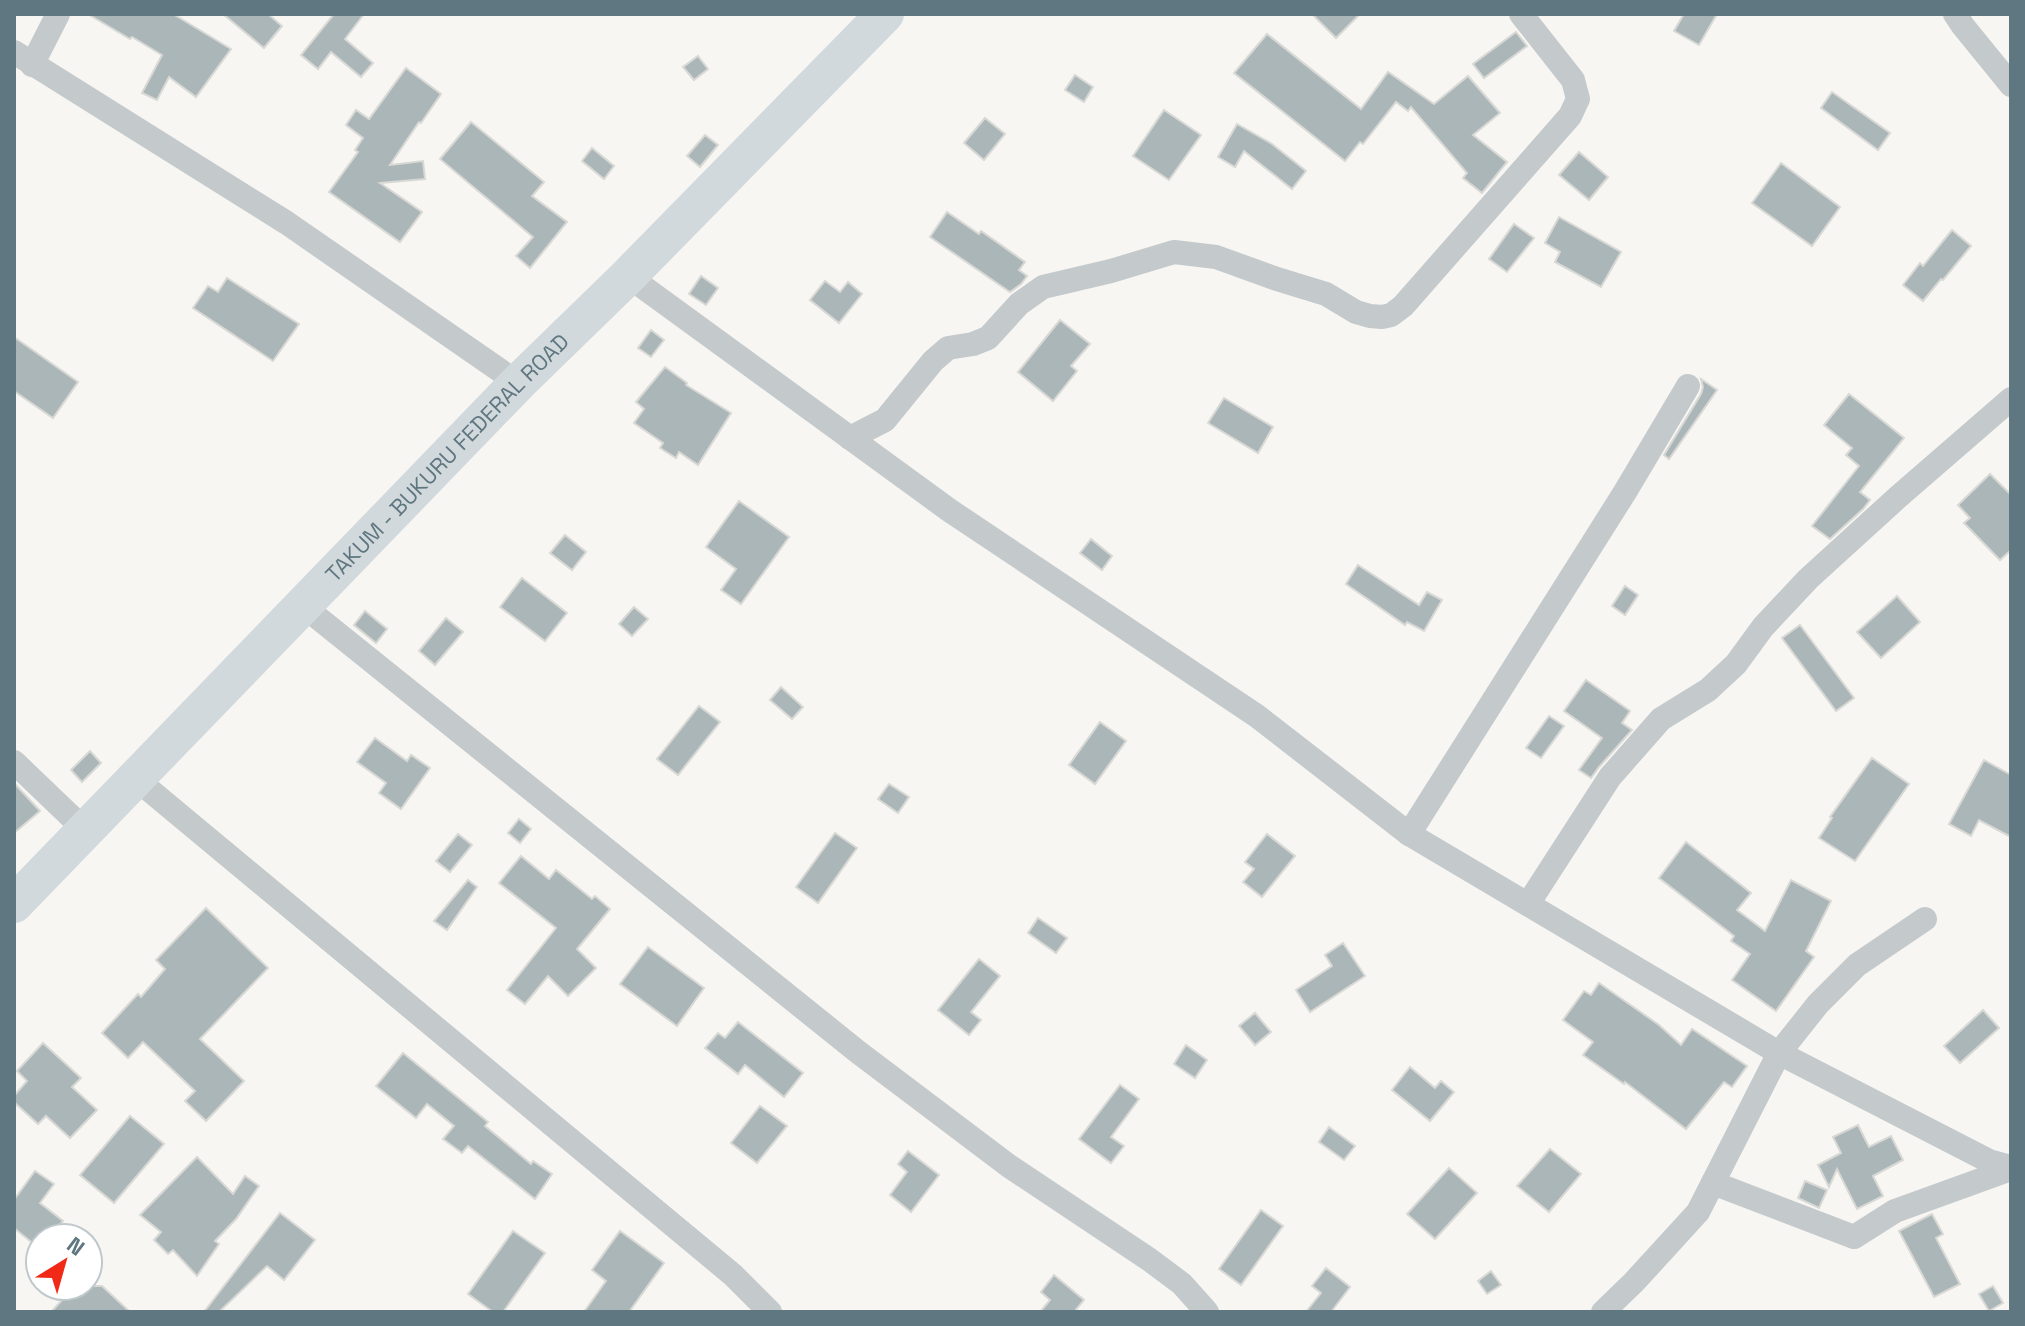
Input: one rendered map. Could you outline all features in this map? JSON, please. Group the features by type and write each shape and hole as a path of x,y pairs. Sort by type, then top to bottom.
{"main road":[{"name":"TAKUM - BUKURU FEDERAL ROAD","path":"14,904 518,383 628,276 885,14"}],"street":[{"path":"58,14 23,58 287,223 518,383"},
{"path":"850,438 885,420 933,361 948,348 988,338 1019,304 1043,287 1174,252 1216,257 1326,294 1356,312 1370,316 1391,315 1403,306 1570,116 1578,99 1573,80 1521,14"},
{"path":"1955,14 2011,85"},
{"path":"628,276 949,510 1257,716 1409,834 1779,1053 1989,1161 2011,1168"},
{"path":"1409,834 1625,492 1688,386"},
{"path":"1528,904 1610,777 1661,719 1708,690 1736,664 1763,627 1808,579 2011,399"},
{"path":"302,605 858,1052 1009,1166 1150,1260 1182,1284 1207,1312"},
{"path":"14,762 85,830"},
{"path":"135,778 733,1275 770,1312"},
{"path":"1603,1312 1698,1212 1779,1053 1818,1004 1857,965 1925,919"},
{"path":"1713,1183 1854,1237 1895,1211 2011,1168"}],"building":[{"path":"88,14 173,14 231,49 196,97 169,77 157,100 142,93 162,55"},
{"path":"223,14 268,14 282,26 264,48"},
{"path":"334,14 364,14 345,39 373,63 361,77 331,52 318,69 301,55"},
{"path":"1312,14 1360,14 1336,38"},
{"path":"1684,14 1717,14 1699,45 1674,31"},
{"path":"1516,32 1527,46 1484,78 1473,64"},
{"path":"1267,34 1361,109 1388,72 1434,104 1468,76 1500,113 1473,135 1507,162 1482,193 1463,178 1467,173 1411,107 1408,111 1396,102 1363,144 1360,142 1345,161 1234,73"},
{"path":"698,56 708,69 694,80 683,67"},
{"path":"406,68 441,94 390,165 423,161 425,179 380,183 422,212 400,242 329,192 358,152 355,150 363,138 346,125 356,110 369,119"},
{"path":"1075,75 1093,87 1084,102 1065,90"},
{"path":"1832,92 1890,133 1878,150 1821,108"},
{"path":"1164,110 1201,135 1169,180 1133,156"},
{"path":"985,118 1005,134 984,160 964,143"},
{"path":"471,122 544,182 532,196 567,222 530,268 516,256 533,237 440,159"},
{"path":"1237,124 1272,144 1306,171 1292,189 1244,151 1235,167 1218,157"},
{"path":"705,135 718,145 700,167 687,156"},
{"path":"592,148 614,166 604,179 582,161"},
{"path":"1579,152 1608,177 1589,200 1559,175"},
{"path":"1781,163 1840,207 1812,246 1752,203"},
{"path":"947,212 1025,262 1019,270 1027,276 1021,284 1010,292 930,237"},
{"path":"1559,217 1621,252 1601,287 1555,262 1560,252 1545,243"},
{"path":"1514,224 1534,238 1507,272 1489,259"},
{"path":"1952,230 1971,246 1923,301 1903,285"},
{"path":"701,276 718,288 706,305 689,294"},
{"path":"227,278 299,324 273,361 193,308 208,286 218,292"},
{"path":"825,281 840,292 848,282 862,294 839,323 810,300"},
{"path":"1060,320 1090,344 1071,366 1077,371 1053,401 1018,372"},
{"path":"651,330 664,340 651,357 638,348"},
{"path":"14,337 78,382 53,418 14,391"},
{"path":"665,367 686,385 731,413 698,465 679,452 676,458 660,448 663,443 634,423 644,409 636,402"},
{"path":"1701,379 1717,390 1669,459 1664,455 1701,394"},
{"path":"1849,394 1904,438 1860,492 1870,500 1830,539 1812,526 1859,466 1846,455 1852,448 1824,425"},
{"path":"1224,398 1273,427 1258,453 1208,423"},
{"path":"1990,474 2011,495 2011,550 2000,560 1964,523 1970,518 1958,505"},
{"path":"739,501 789,537 741,604 721,590 736,569 706,547"},
{"path":"565,535 586,552 572,570 550,553"},
{"path":"1091,539 1112,556 1102,570 1080,553"},
{"path":"1358,565 1419,605 1427,592 1442,600 1424,631 1407,622 1405,625 1346,584"},
{"path":"522,578 567,613 545,641 500,607"},
{"path":"1625,586 1638,595 1625,615 1612,606"},
{"path":"1897,596 1920,622 1881,658 1857,632"},
{"path":"634,607 648,619 632,636 619,624"},
{"path":"365,611 387,629 376,643 354,625"},
{"path":"446,618 463,632 435,665 419,651"},
{"path":"1800,625 1854,698 1836,711 1782,638"},
{"path":"1586,680 1630,711 1622,723 1632,730 1591,778 1579,770 1602,738 1564,711"},
{"path":"781,687 803,707 792,719 770,700"},
{"path":"699,706 720,722 678,775 657,759"},
{"path":"1549,716 1564,726 1541,758 1526,748"},
{"path":"1100,722 1126,741 1095,784 1069,765"},
{"path":"375,738 407,761 411,755 430,768 401,809 379,793 386,783 357,762"},
{"path":"90,751 101,763 82,782 71,770"},
{"path":"1872,758 1909,784 1855,861 1819,838 1830,817"},
{"path":"1984,760 2011,775 2011,837 1979,820 1971,836 1949,824"},
{"path":"14,783 40,811 14,833"},
{"path":"889,784 909,797 898,813 878,799"},
{"path":"519,819 531,829 520,843 508,833"},
{"path":"835,833 857,848 818,903 796,887"},
{"path":"458,834 472,845 450,872 436,861"},
{"path":"1267,834 1295,856 1262,897 1243,882 1254,869 1245,862"},
{"path":"1686,842 1751,893 1737,910 1765,931 1791,880 1831,901 1806,951 1814,957 1776,1011 1732,980 1750,954 1731,941 1734,936 1659,878"},
{"path":"521,856 549,879 556,870 592,899 595,896 610,909 577,949 596,968 568,996 548,976 525,1004 507,990 556,928 499,883"},
{"path":"468,880 477,887 447,930 434,921"},
{"path":"206,908 268,968 200,1039 244,1081 206,1121 185,1101 195,1091 143,1042 128,1058 102,1033 138,994 141,997 165,969 156,960"},
{"path":"1038,918 1067,938 1056,953 1028,933"},
{"path":"1343,943 1365,976 1310,1012 1296,990 1332,966 1325,955"},
{"path":"648,947 704,988 677,1026 620,984"},
{"path":"979,959 1000,976 971,1012 981,1020 969,1035 938,1010"},
{"path":"1599,983 1659,1025 1681,1045 1692,1029 1747,1066 1732,1087 1724,1082 1686,1129 1625,1082 1583,1055 1593,1042 1563,1020 1584,991 1591,995"},
{"path":"1983,1010 1999,1028 1960,1063 1944,1046"},
{"path":"1255,1013 1271,1032 1255,1045 1239,1026"},
{"path":"738,1022 803,1073 784,1097 745,1065 738,1074 705,1048 718,1033 725,1038"},
{"path":"43,1043 81,1078 72,1087 97,1110 70,1138 46,1116 38,1124 14,1102 14,1096 27,1081 17,1071"},
{"path":"1186,1045 1207,1060 1195,1078 1174,1064"},
{"path":"403,1053 488,1122 485,1126 531,1164 533,1161 552,1174 535,1199 468,1146 462,1153 443,1139 454,1126 427,1104 416,1118 376,1086"},
{"path":"1410,1067 1435,1088 1441,1081 1454,1092 1430,1121 1392,1090"},
{"path":"1120,1085 1139,1099 1111,1137 1124,1146 1111,1163 1079,1139"},
{"path":"760,1106 787,1126 757,1163 731,1143"},
{"path":"130,1116 164,1144 114,1203 80,1175"},
{"path":"1858,1125 1869,1147 1891,1136 1903,1160 1873,1176 1883,1196 1857,1209 1837,1169 1829,1187 1818,1165 1841,1153 1833,1137"},
{"path":"1329,1127 1355,1146 1344,1160 1319,1142"},
{"path":"1550,1149 1581,1174 1549,1212 1517,1186"},
{"path":"908,1151 939,1175 911,1212 890,1195 907,1172 898,1164"},
{"path":"197,1157 233,1194 245,1176 259,1186 236,1219 215,1241 219,1244 197,1276 173,1250 168,1254 154,1240 161,1232 140,1215"},
{"path":"1449,1168 1477,1193 1435,1239 1407,1214"},
{"path":"35,1171 54,1184 40,1203 63,1221 24,1222 24,1236 14,1228 14,1200"},
{"path":"1805,1181 1827,1190 1819,1208 1798,1198"},
{"path":"1261,1210 1283,1226 1241,1285 1219,1269"},
{"path":"280,1213 315,1240 284,1280 267,1266 219,1312 204,1312"},
{"path":"1932,1214 1943,1234 1936,1238 1960,1284 1934,1297 1899,1231"},
{"path":"513,1231 545,1253 503,1312 493,1312 468,1294"},
{"path":"620,1231 664,1263 629,1312 584,1312 606,1281 592,1270"},
{"path":"1326,1268 1350,1287 1331,1312 1306,1312 1321,1293 1312,1286"},
{"path":"1491,1271 1501,1285 1487,1294 1478,1281"},
{"path":"1054,1275 1084,1300 1074,1312 1040,1312 1050,1300 1041,1292"},
{"path":"1993,1286 2003,1303 1989,1311 1979,1294"},
{"path":"104,1288 130,1312 51,1312 60,1302 104,1302"}]}
